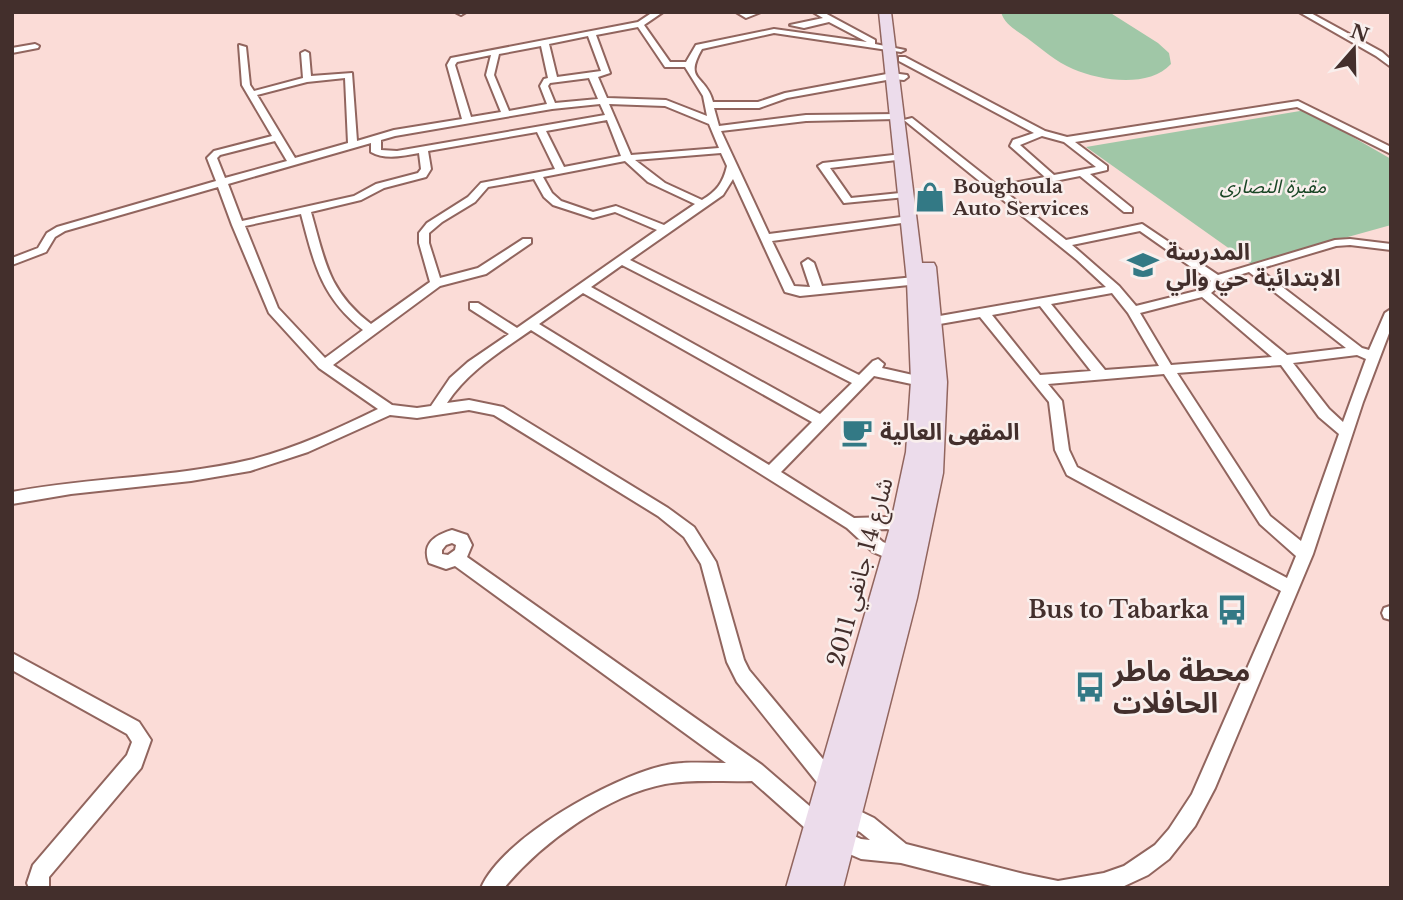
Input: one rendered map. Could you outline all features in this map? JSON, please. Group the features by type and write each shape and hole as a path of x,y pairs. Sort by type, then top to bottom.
{"main road":[{"name":"شارع 14 جانفي 2011","path":"828,888 914,562 911,530 921,381 923,281 895,59 885,12"},
{"name":"شارع 14 جانفي 2011","path":"895,12 895,59"},
{"name":"شارع 14 جانفي 2011","path":"801,888 893,555 911,530 935,456 937,382 934,321 909,219 902,157 903,118"}],"street":[{"path":"467,120 451,63 496,51 640,24 659,12"},
{"path":"740,12 747,16 757,12"},
{"path":"783,32 793,12"},
{"path":"817,12 895,59 1042,133 1067,140 1104,167 994,190"},
{"path":"1303,12 1390,63"},
{"path":"794,25 804,26 830,19"},
{"path":"640,24 668,65 689,64"},
{"path":"895,59 783,32 758,33 703,45 696,49 689,64 692,77 710,105 714,126 789,289 793,292 923,281"},
{"path":"552,106 544,83 593,76 606,71 591,33"},
{"path":"544,42 553,80"},
{"path":"12,51 34,46"},
{"path":"242,47 246,86 293,163"},
{"path":"496,51 490,75 506,114"},
{"path":"305,53 307,79"},
{"path":"710,105 759,105 895,59"},
{"path":"251,94 307,79 351,76 353,145"},
{"path":"593,76 627,158 648,177 702,203"},
{"path":"785,96 794,119"},
{"path":"12,262 43,250 51,235 61,229 376,138 552,106 602,101 666,103 714,126 794,119 903,118 1063,244 1115,289 1133,311 1265,520 1304,554"},
{"path":"1067,140 1298,104 1391,151"},
{"path":"491,116 499,138"},
{"path":"376,138 374,150 379,154 499,138 610,117"},
{"path":"541,130 561,171"},
{"path":"1042,133 1016,142 1015,146 1052,178"},
{"path":"277,137 213,155 237,225 273,310 324,365 389,410 417,413 469,405 498,411 663,512 689,532 708,562 736,662 743,676 830,783"},
{"path":"237,225 357,198 380,186 422,174 426,169 423,150"},
{"path":"436,283 424,243 426,229 477,198 485,185 627,158 726,150"},
{"path":"902,157 823,166 848,201 906,194"},
{"path":"435,410 463,372 726,187 732,165"},
{"path":"1083,173 1128,210"},
{"path":"537,176 548,195 558,203 593,215 616,209 665,230"},
{"path":"305,209 327,287 350,315 371,330"},
{"path":"767,238 909,219"},
{"path":"1063,244 1142,227 1217,280"},
{"path":"324,365 436,283 482,271 527,241"},
{"path":"1133,311 1204,293 1225,275 1342,242 1391,247"},
{"path":"621,260 861,382"},
{"path":"808,263 817,290"},
{"path":"1251,268 1365,354"},
{"path":"581,287 823,422"},
{"path":"934,321 1115,289"},
{"path":"1204,293 1284,360 1324,413 1345,432"},
{"path":"1043,302 1101,374"},
{"path":"474,306 517,333"},
{"path":"984,313 1055,401 1062,450 1072,471 1290,588"},
{"path":"1065,888 1084,887 1138,870 1160,854 1179,833 1204,791 1304,554 1345,432 1365,354 1391,313"},
{"path":"530,324 852,524 878,547 914,562"},
{"path":"1037,380 1365,354"},
{"path":"770,474 875,367 921,381"},
{"path":"12,498 250,465 336,434 389,410"},
{"path":"852,524 887,523 911,530"},
{"path":"457,559 755,772 788,797 818,827 841,841 871,851 901,853 1024,884 1051,888"},
{"path":"12,661 133,728 142,740 134,761 40,872 37,883 39,888"},
{"path":"491,888 511,862 529,845 622,790 667,775 755,772"},
{"path":"788,797 824,805 848,815 867,825 901,853"},
{"path":"809,860 822,888"}],"green space":[{"path":"1001,12 1109,12 1158,43 1169,53 1171,64 1150,77 1124,80 1097,77 1067,66 1049,55 1011,27"},
{"name":"مقبرة النصارى","path":"1306,110 1391,159 1391,225 1251,264 1086,147"}],"place":[{"name":"Boughoula Auto Services","path":"930,197"},
{"name":"المدرسة الابتدائية حي والي","path":"1143,265"},
{"name":"المقهى العالية","path":"857,432"},
{"name":"Bus to Tabarka","path":"1232,610"},
{"name":"محطة ماطر الحافلات","path":"1090,687"}]}
